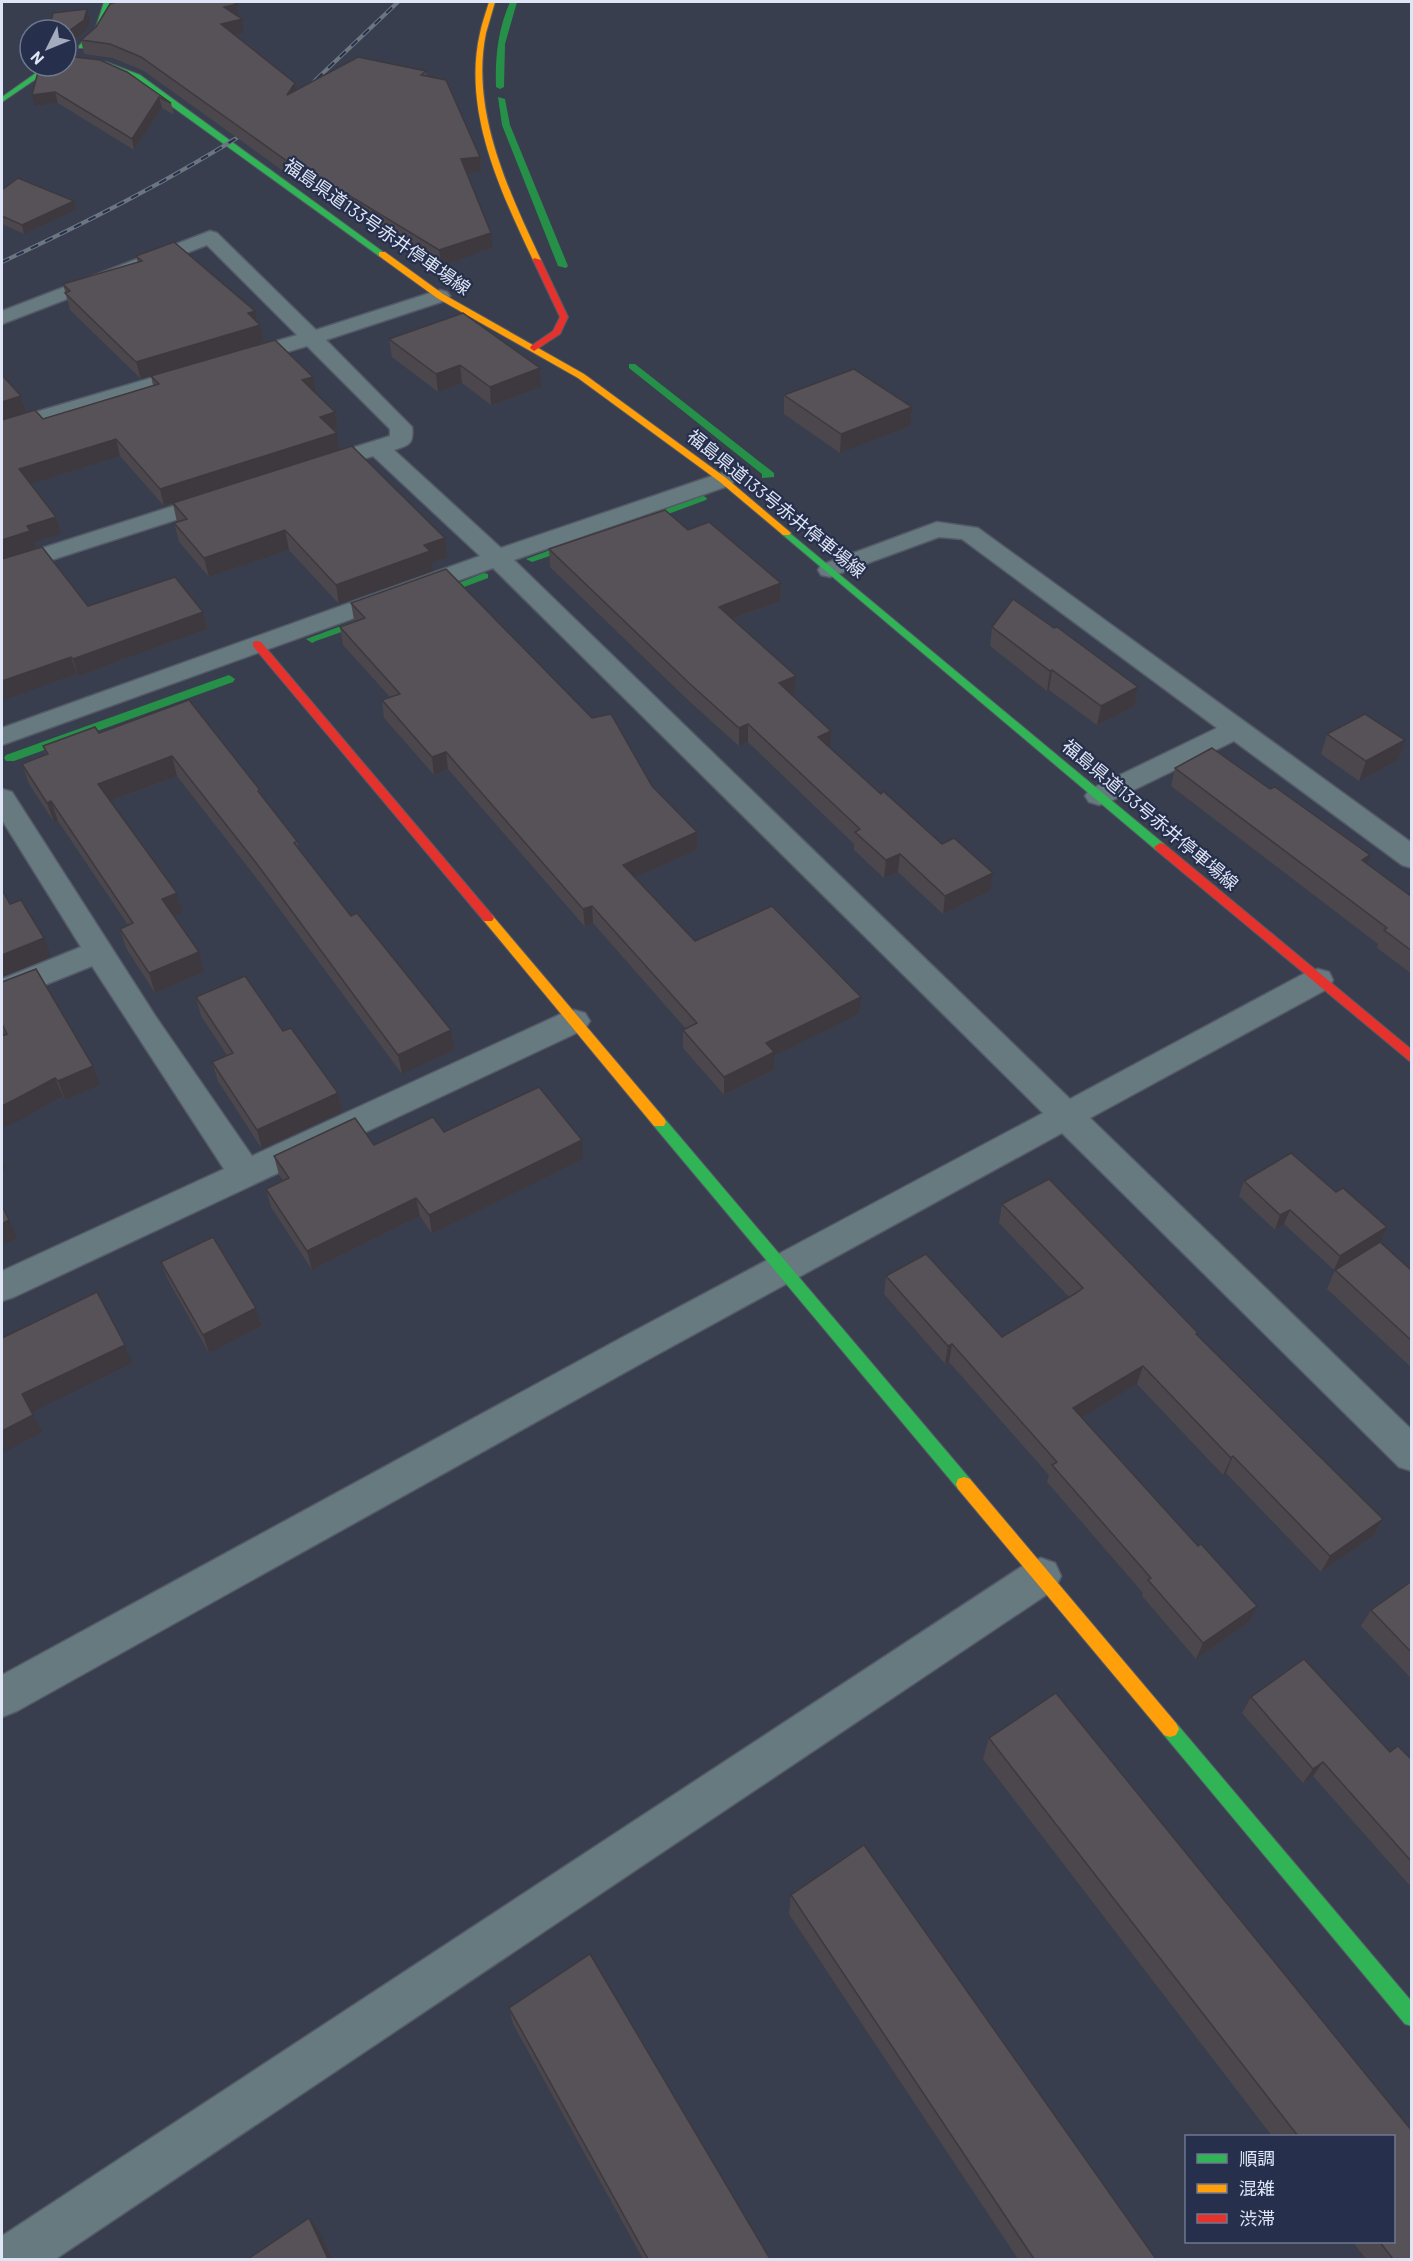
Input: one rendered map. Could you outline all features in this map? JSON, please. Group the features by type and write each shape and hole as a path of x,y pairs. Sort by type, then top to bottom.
{"main road":[{"path":"78,49 102,26 107,2"},
{"path":"492,2 479,43 481,99 496,162 509,198 564,317 563,326 547,342 534,348"},
{"name":"福島県道133号赤井停車場線","path":"78,60 106,64 137,77 440,296 581,376 723,480 1412,1058"},
{"path":"2,100 34,78"},
{"path":"257,644 1412,2017"}],"street":[{"path":"2,318 210,237 401,427 402,440 345,458"},
{"path":"2,429 311,338 440,296"},
{"path":"378,448 497,558 1412,1455"},
{"path":"2,737 497,558 723,480"},
{"path":"2,569 243,490"},
{"path":"830,570 937,529 969,533 1412,858"},
{"path":"1099,796 1236,729"},
{"path":"2,798 98,952 245,1173"},
{"path":"2,991 98,952"},
{"path":"2,1697 783,1269 1318,980"},
{"path":"2,1287 574,1021"},
{"path":"9,2259 1041,1576"}],"building":[{"path":"114,2 233,2 237,4 224,7 242,19 221,24 295,83 287,95 358,57 426,71 421,75 446,80 480,157 461,159 491,233 439,250 314,174 308,176 141,57 110,44 81,40 96,27 110,4"},
{"path":"87,9 84,20 78,24 78,18 52,18 53,13"},
{"path":"78,57 100,60 127,72 171,103 159,97 132,139 55,92 32,95 36,78 78,78"},
{"path":"18,178 74,201 22,225 2,216 2,190"},
{"path":"174,242 255,311 248,313 260,325 136,362 65,293 70,291 63,284 142,261 136,256"},
{"path":"463,313 540,368 490,387 460,365 436,374 389,339"},
{"path":"275,340 313,377 302,380 335,412 320,417 337,433 160,489 116,439 19,469 56,517 27,526 30,531 2,540 2,420 35,410 43,419 159,384 151,376"},
{"path":"854,369 912,407 841,434 784,395"},
{"path":"2,375 21,396 2,402"},
{"path":"352,446 445,538 424,545 430,551 336,585 285,530 204,558 174,523 187,519 173,503"},
{"path":"665,510 688,530 709,522 781,583 719,607 796,676 779,683 831,731 818,737 881,794 883,791 942,844 954,838 993,873 945,896 900,854 886,860 855,832 860,829 748,724 739,728 549,549"},
{"path":"42,547 88,606 175,577 203,612 73,659 71,657 2,681 2,559"},
{"path":"446,569 592,718 611,714 652,786 697,832 623,865 695,941 772,906 861,997 766,1043 774,1052 724,1077 683,1030 697,1023 592,906 583,909 446,752 432,757 382,700 400,694 340,627 365,618 351,603"},
{"path":"1013,599 1054,628 1057,627 1138,687 1101,706 1052,670 1050,671 992,627"},
{"path":"189,700 260,790 258,791 297,841 294,843 351,916 357,913 451,1030 398,1055 257,864 172,756 98,784 177,893 162,899 199,952 149,973 120,929 133,923 51,801 47,803 22,764 48,754 43,746 95,727 99,733"},
{"path":"1365,714 1405,740 1366,761 1327,734"},
{"path":"1212,748 1270,789 1275,787 1370,855 1362,860 1412,897 1412,951 1384,930 1387,928 1175,768"},
{"path":"2,890 10,904 21,900 44,938 2,955"},
{"path":"36,969 93,1066 58,1081 55,1078 2,1106 2,1036 7,1034 2,1024 2,982"},
{"path":"245,976 283,1031 291,1028 338,1093 257,1130 212,1062 233,1053 196,997"},
{"path":"539,1087 582,1140 429,1215 416,1198 307,1251 266,1189 289,1178 274,1156 355,1118 374,1145 433,1117 444,1132"},
{"path":"1291,1153 1336,1192 1343,1188 1387,1227 1340,1256 1290,1210 1280,1215 1244,1181"},
{"path":"1049,1179 1198,1333 1196,1334 1383,1519 1330,1556 1233,1456 1231,1458 1143,1366 1073,1408 1198,1546 1201,1544 1257,1606 1203,1643 1148,1580 1151,1578 1052,1465 1057,1462 952,1344 948,1346 886,1276 926,1254 1002,1337 1076,1293 1083,1288 1002,1204"},
{"path":"2,1206 9,1220 2,1224"},
{"path":"213,1237 256,1308 203,1335 161,1262"},
{"path":"1380,1242 1412,1271 1412,1341 1335,1270"},
{"path":"97,1292 125,1345 22,1394 33,1415 2,1431 2,1338"},
{"path":"1412,1581 1412,1653 1371,1610"},
{"path":"1304,1659 1390,1752 1398,1746 1412,1760 1412,1862 1323,1762 1313,1769 1251,1697"},
{"path":"1056,1693 1412,2131 1412,2259 1393,2259 1381,2243 1395,2243 1395,2135 1297,2135 989,1738"},
{"path":"864,1845 1156,2259 1034,2259 791,1895"},
{"path":"590,1954 770,2259 648,2259 509,2008"},
{"path":"309,2218 328,2259 248,2259"}],"waterway":[{"path":"500,87 501,44 513,2"},
{"path":"501,99 506,125 563,266"},
{"path":"632,366 770,475 766,476"},
{"path":"648,518 702,498"},
{"path":"532,559 569,546"},
{"path":"444,591 484,576"},
{"path":"312,639 360,622"},
{"path":"10,758 229,679"}],"railway":[{"path":"305,90 398,2"},
{"path":"2,262 128,200 251,129"}],"traffic: fast":[{"path":"81,47 99,28 107,2"},
{"path":"78,61 106,64 137,77 382,254"},
{"path":"2,100 34,78"},
{"path":"786,533 1160,847"},
{"path":"659,1122 964,1484"},
{"path":"1170,1729 1412,2017"}],"traffic: slow":[{"path":"492,2 483,35 479,67 481,101 497,166 537,260"},
{"path":"382,254 440,296 581,376 723,480 786,533"},
{"path":"488,918 659,1122"},
{"path":"964,1484 1170,1729"}],"traffic: jam":[{"path":"534,348 557,332 564,317 537,260"},
{"path":"257,644 488,918"},
{"path":"1160,847 1412,1058"}]}
